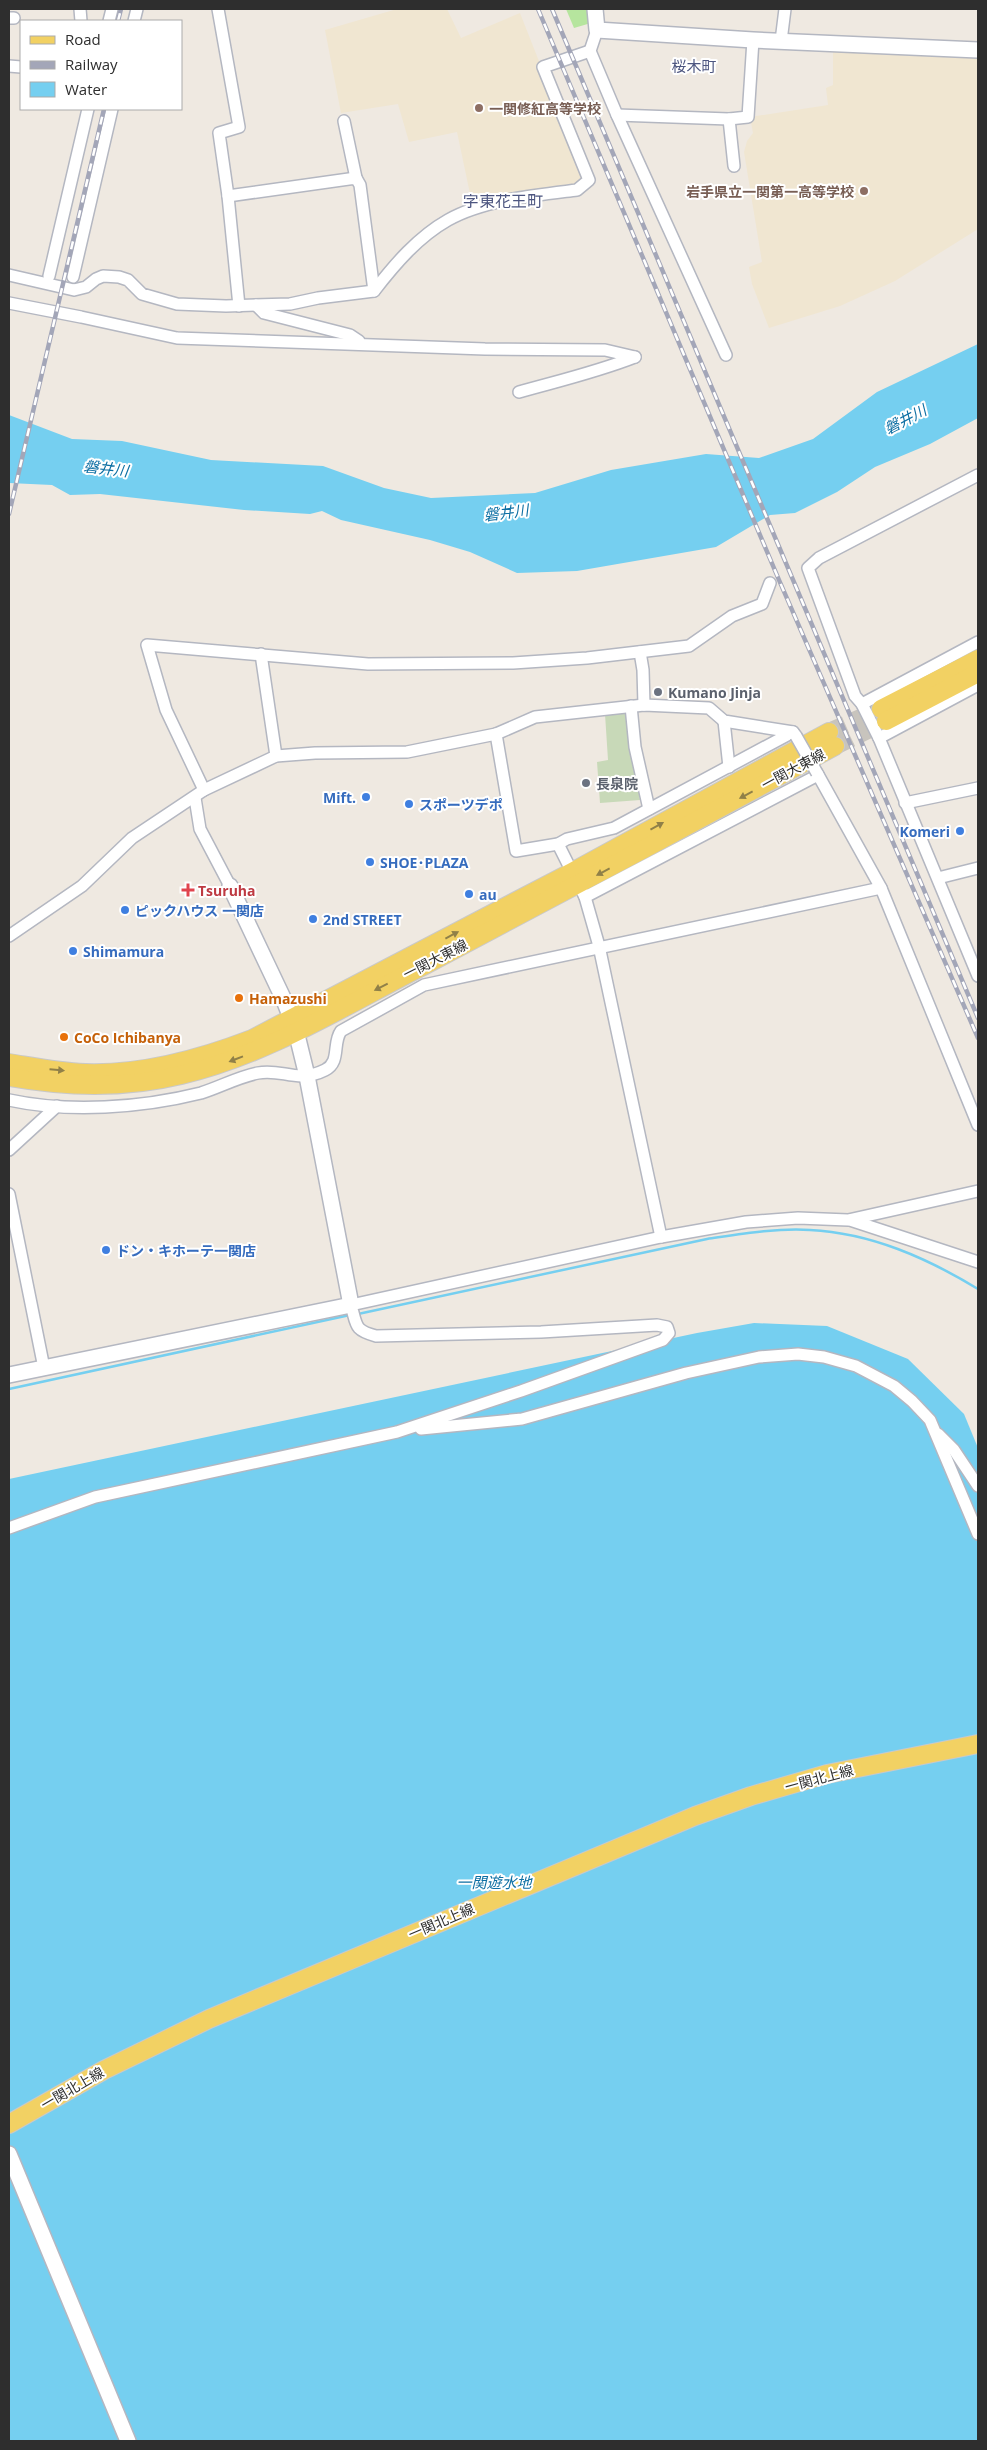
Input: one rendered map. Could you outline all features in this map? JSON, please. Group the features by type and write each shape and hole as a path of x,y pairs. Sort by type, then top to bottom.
{"main road":[{"path":"978,659 883,715 978,673"},
{"name":"一関大東線","path":"9,1077 40,1083 79,1085 150,1082 235,1060 294,1025 579,884 832,739"},
{"name":"一関大東線","path":"9,1063 50,1070 86,1073 143,1068 217,1052 294,1025"},
{"name":"一関北上線","path":"9,2124 104,2070 209,2019 695,1816 751,1796 827,1774 978,1744"}],"street":[{"path":"218,9 239,127 218,133 228,196 239,306"},
{"path":"595,9 597,30 590,51 726,355"},
{"path":"781,41 785,9"},
{"path":"597,30 753,40 978,50"},
{"path":"617,115 728,119 748,117 753,40"},
{"path":"9,275 74,290 86,288 96,279 103,276 119,277 128,280 142,294 160,301 177,304 239,306 290,304 318,298 374,291 411,248 449,219 484,206 577,190 589,180 543,67 590,51"},
{"path":"49,276 88,110"},
{"path":"73,276 112,110"},
{"path":"728,119 734,166"},
{"path":"344,121 356,178 360,185 374,291"},
{"path":"228,196 356,178"},
{"path":"9,303 82,316 177,338 364,343 485,349 605,350 635,357 597,368 575,378 519,392"},
{"path":"256,305 264,313 350,335 364,343"},
{"path":"978,475 819,558 808,568 855,696 862,704 879,738 938,878 974,950 978,976"},
{"path":"204,790 166,710 146,645 368,664 475,664 559,660 640,652 675,648 695,643 732,616 762,604 770,583"},
{"path":"862,704 978,642"},
{"path":"640,652 643,670 644,705"},
{"path":"261,654 276,756"},
{"path":"879,738 978,685"},
{"path":"630,706 635,747 649,810"},
{"path":"9,936 82,886 132,838 195,798 204,790 276,756 315,753 407,752 496,734 535,717 630,706 709,708 724,721 795,734 881,888 978,1125"},
{"path":"724,721 729,767"},
{"path":"496,734 516,851 558,844 567,839 614,828 795,734"},
{"path":"579,884 818,774"},
{"path":"905,803 978,788"},
{"path":"9,1528 95,1497 397,1432 521,1391 663,1340 668,1333 667,1327 657,1325 541,1332 376,1336 361,1332 356,1325 352,1307 307,1076 294,1025 230,886 200,829 195,798"},
{"path":"558,844 579,884 598,946 661,1237"},
{"path":"938,878 978,868"},
{"path":"9,1100 57,1106 106,1106 167,1100 202,1092 268,1071 293,1076 307,1076 326,1070 332,1064 335,1059 336,1038 342,1031 424,984 881,888"},
{"path":"9,1150 57,1106"},
{"path":"9,1375 352,1307 661,1237 746,1222 798,1218 848,1220 978,1190"},
{"path":"9,1194 44,1368"},
{"path":"848,1220 978,1262"},
{"path":"397,1432 522,1419 686,1373 759,1357 798,1354 824,1357 856,1366 894,1386 930,1420 978,1534"},
{"path":"934,1431 954,1450 978,1486"},
{"path":"9,2154 128,2441"}],"shaded area":[{"name":"一関修紅高等学校","path":"397,9 447,9 461,38 520,13 585,178 577,188 473,208 457,132 409,142 398,104 341,113 325,30"},
{"name":"岩手県立一関第一高等学校","path":"833,49 978,55 978,229 895,281 840,306 769,328 752,284 749,267 762,262 744,152 747,141 753,133 750,117 828,105 826,88 833,85"}],"green space":[{"path":"566,9 589,9 591,23 574,28"},
{"path":"627,713 640,800 600,803 597,762 608,760 605,714"}],"water":[{"name":"磐井川","path":"978,344 978,418 930,444 875,467 837,492 795,513 770,515 716,547 577,571 517,573 470,552 430,540 341,520 322,511 310,514 244,510 100,494 70,495 52,485 9,483 9,415 72,439 122,441 211,460 323,466 384,488 431,498 535,493 611,470 706,454 759,458 813,439 877,392"},
{"name":"一関遊水地","path":"754,1323 827,1326 908,1359 964,1414 978,1448 978,2441 9,2441 9,1479 697,1333"}],"waterway":[{"path":"358,1314 707,1239 784,1230 833,1232 877,1242 939,1267 978,1289"},
{"path":"9,1389 350,1315"}],"tunnel":[{"path":"829,732 881,709"},
{"path":"835,746 886,721"}],"railway":[{"path":"118,20 121,9"},
{"path":"538,9 779,580 978,1038"},
{"path":"552,9 978,1018"},
{"path":"9,514 104,110"}],"place":[{"name":"一関修紅高等学校","path":"479,108"},
{"name":"岩手県立一関第一高等学校","path":"864,191"},
{"name":"Kumano Jinja","path":"658,692"},
{"name":"長泉院","path":"586,783"},
{"name":"Mift.","path":"366,797"},
{"name":"スポーツデポ","path":"409,804"},
{"name":"Komeri","path":"960,831"},
{"name":"SHOE･PLAZA","path":"370,862"},
{"name":"Tsuruha","path":"188,890"},
{"name":"au","path":"469,894"},
{"name":"ピックハウス 一関店","path":"125,910"},
{"name":"2nd STREET","path":"313,919"},
{"name":"Shimamura","path":"73,951"},
{"name":"Hamazushi","path":"239,998"},
{"name":"CoCo Ichibanya","path":"64,1037"},
{"name":"ドン・キホーテ一関店","path":"106,1250"}],"district":[{"name":"桜木町","path":"694,66"},
{"name":"字東花王町","path":"503,201"}]}
